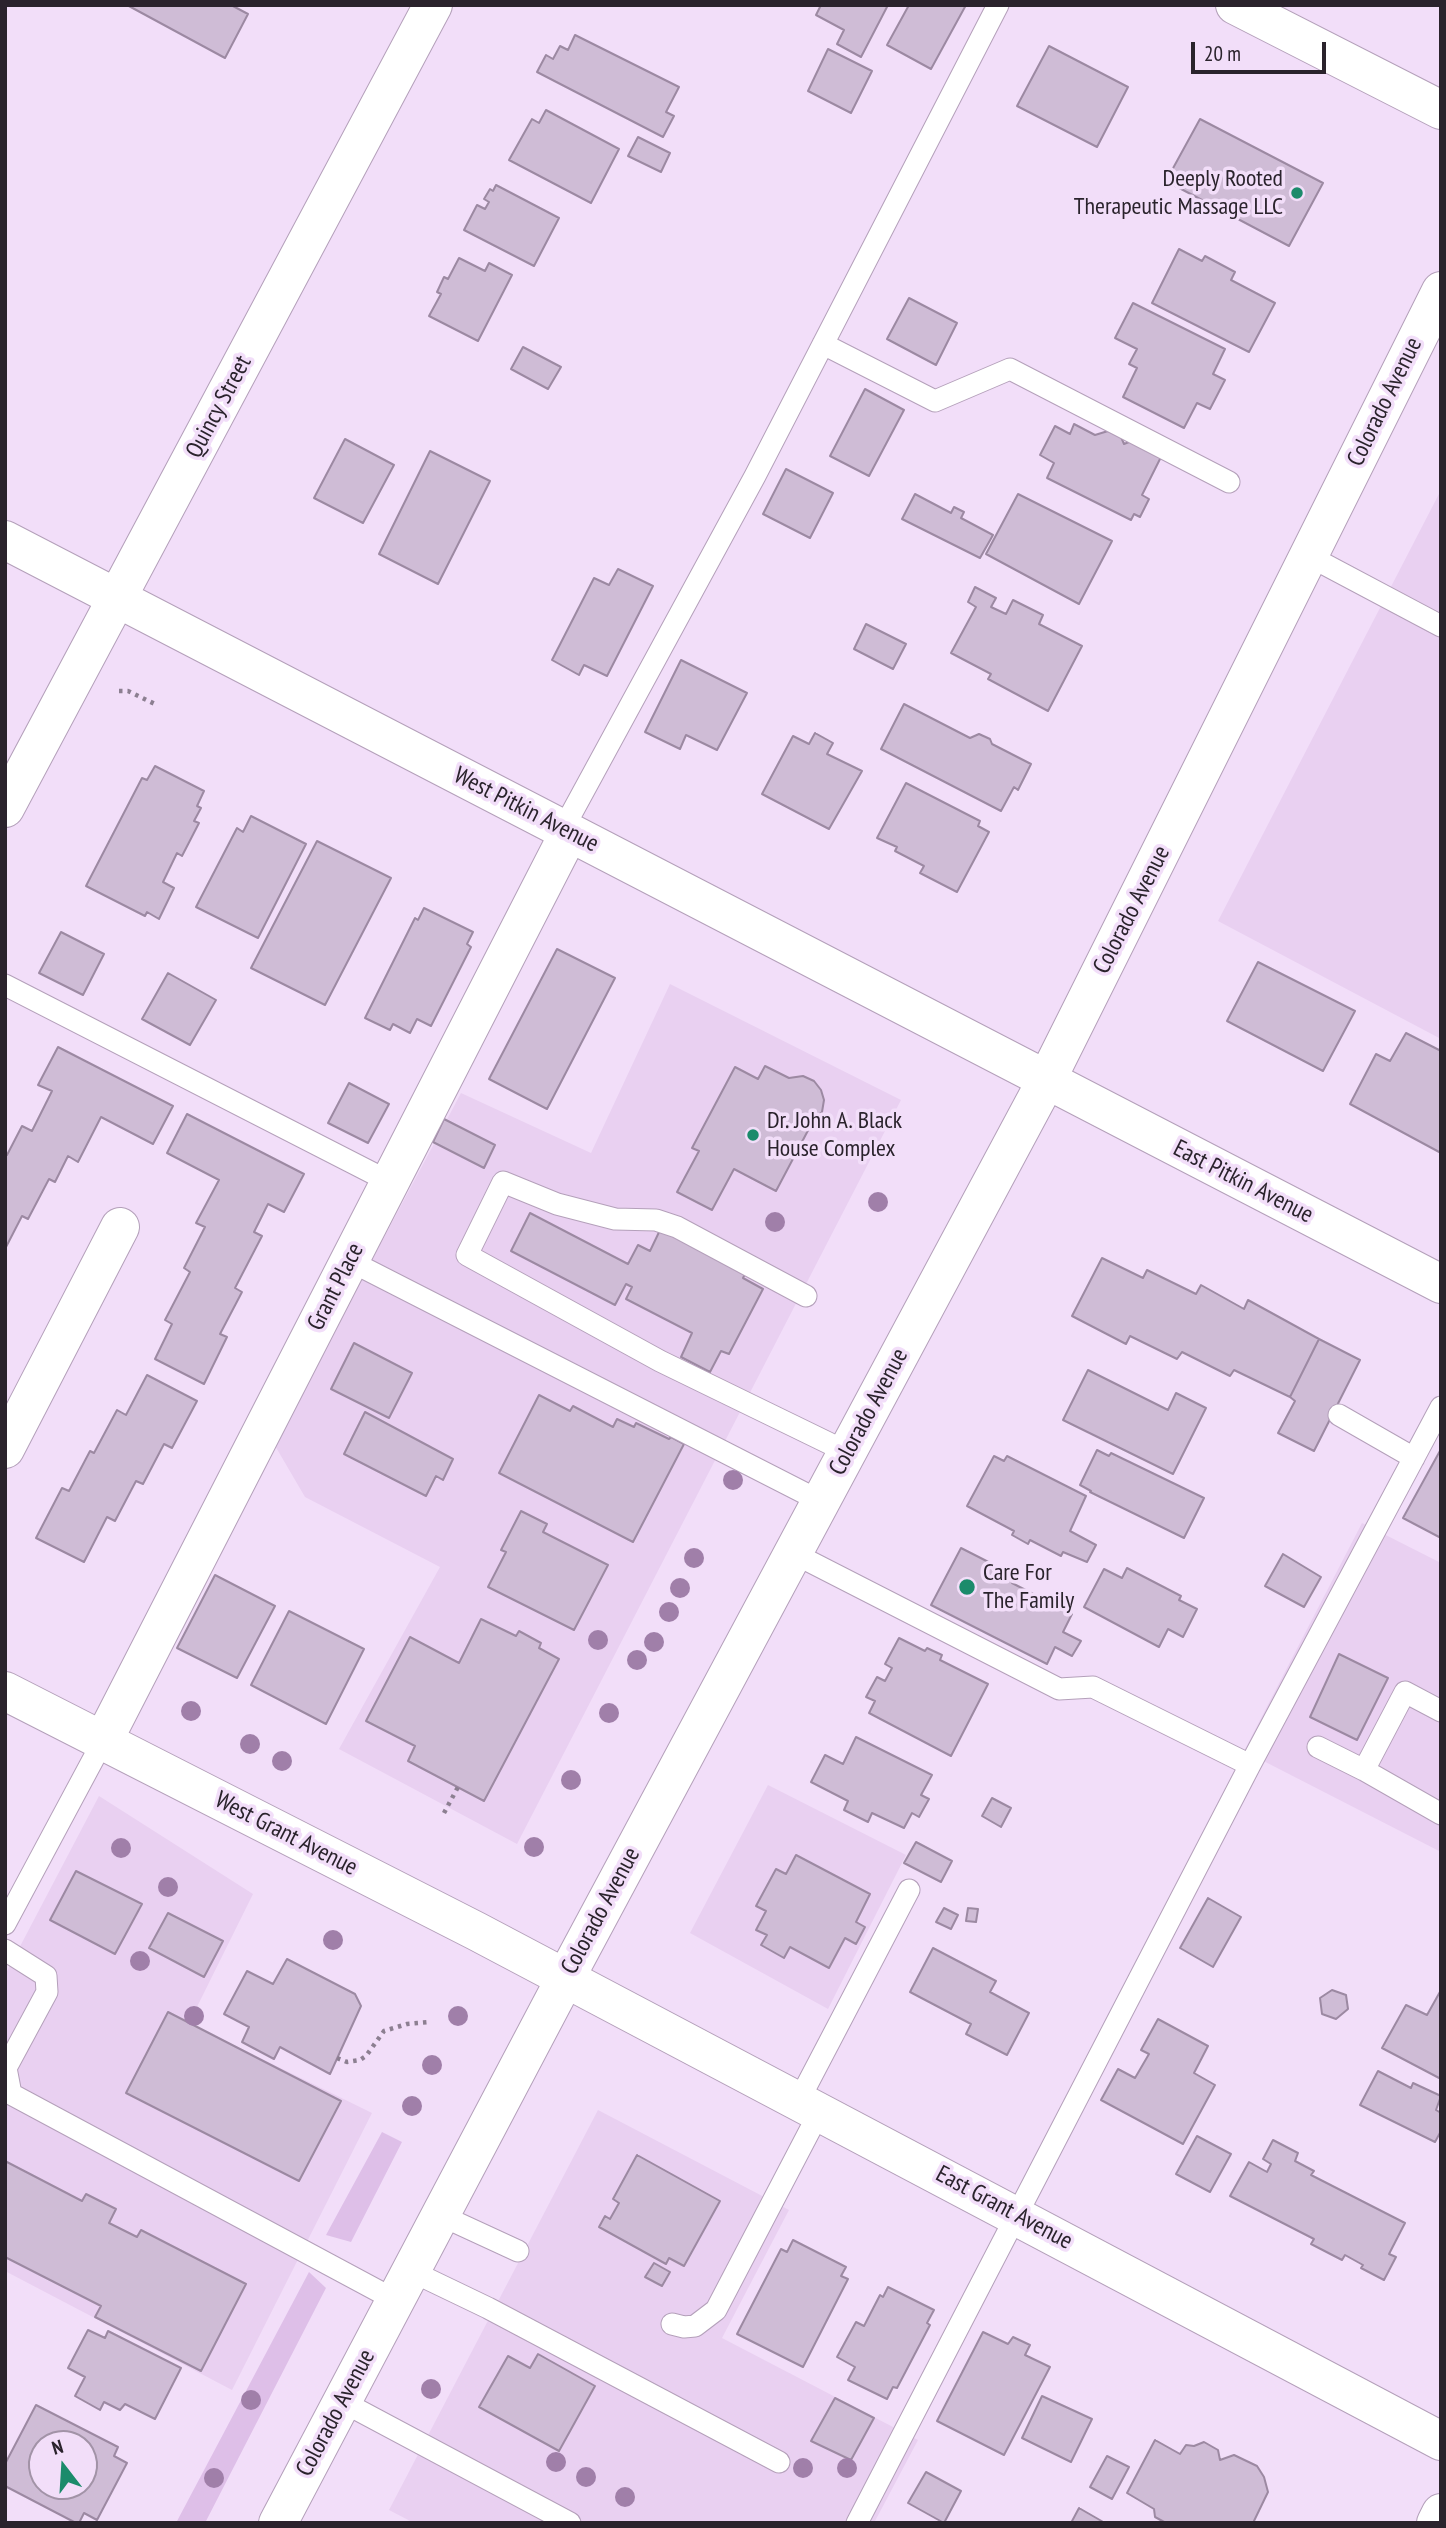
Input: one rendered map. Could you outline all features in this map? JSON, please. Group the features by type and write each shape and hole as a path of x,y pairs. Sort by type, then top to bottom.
{"street":[{"name":"Quincy Street","path":"5,808 433,5"},
{"path":"1235,5 1441,110"},
{"name":"Colorado Avenue","path":"278,2523 566,1977 1046,1081 1441,291"},
{"name":"West Pitkin Avenue","path":"5,540 1046,1081"},
{"name":"Grant Place","path":"103,1741 390,1182 566,831"},
{"name":"East Pitkin Avenue","path":"1046,1081 1441,1283"},
{"path":"5,1449 120,1227"},
{"name":"West Grant Avenue","path":"5,1691 566,1977"},
{"name":"East Grant Avenue","path":"566,1977 1441,2441"},
{"path":"1436,2523 1441,2513"}],"lane":[{"path":"566,831 998,5"},
{"path":"823,344 934,401 1010,369 1229,482"},
{"path":"1309,556 1441,626"},
{"path":"5,985 390,1182"},
{"path":"806,1296 677,1227 656,1220 615,1219 557,1204 503,1182 467,1255 660,1361 847,1452"},
{"path":"349,1261 820,1501"},
{"path":"857,2523 1250,1765 1441,1407"},
{"path":"1339,1415 1414,1458"},
{"path":"793,1553 1059,1689 1093,1687 1250,1765"},
{"path":"1364,1770 1405,1692 1441,1712"},
{"path":"5,1924 103,1741"},
{"path":"1318,1747 1441,1814"},
{"path":"672,2324 695,2326 716,2310 909,1889"},
{"path":"5,1950 46,1976 47,1992 6,2068 11,2094 403,2285 488,2308 779,2462"},
{"path":"440,2215 518,2250"},
{"path":"343,2402 570,2523"}],"path":[{"path":"119,691 128,691 157,705"},
{"path":"444,1813 458,1787"},
{"path":"337,2058 346,2062 360,2060 384,2031 407,2024 430,2022"}],"shaded area":[{"path":"1441,490 1441,1039 1218,921"},
{"path":"670,984 901,1100 517,1844 339,1749 440,1567 305,1497 274,1444 461,1093 591,1153"},
{"path":"1362,1523 1441,1563 1441,1852 1244,1751"},
{"path":"768,1785 906,1855 828,2009 690,1933"},
{"path":"99,1796 253,1894 189,2023 372,2113 232,2390 5,2271 5,1975"},
{"path":"598,2110 789,2210 722,2338 918,2440 874,2523 414,2523 389,2510"},
{"path":"382,2132 402,2142 351,2242 326,2235"},
{"path":"309,2272 326,2288 205,2523 176,2523"}],"building":[{"path":"127,5 231,5 248,14 225,58"},
{"path":"821,5 888,5 861,57 837,44 844,30 816,15"},
{"path":"909,5 966,5 931,69 887,45"},
{"path":"575,35 679,87 666,112 674,116 663,137 537,72 546,55 553,59 560,46 568,50"},
{"path":"1049,46 1128,87 1097,147 1017,106"},
{"path":"828,49 872,71 851,113 808,91"},
{"path":"546,110 619,149 591,203 509,160 532,119 539,123"},
{"path":"1200,119 1323,183 1289,246 1166,181"},
{"path":"638,137 670,153 661,172 628,156"},
{"path":"496,185 559,218 534,266 464,230 477,205 485,209 489,202 484,199"},
{"path":"1179,249 1202,261 1205,256 1235,272 1231,280 1275,303 1249,352 1152,303"},
{"path":"459,258 485,271 489,263 512,275 478,341 429,316 441,294 437,292 444,277 448,279"},
{"path":"909,298 957,323 936,365 887,339"},
{"path":"1133,303 1225,349 1213,374 1225,380 1210,409 1197,403 1184,428 1123,397 1137,368 1129,364 1137,349 1115,338"},
{"path":"523,347 561,367 548,389 511,369"},
{"path":"865,389 904,410 869,476 830,456"},
{"path":"1074,424 1095,435 1108,431 1121,437 1124,444 1134,440 1162,455 1142,495 1149,499 1140,517 1134,514 1131,520 1047,478 1054,463 1040,455 1055,426 1070,434"},
{"path":"345,439 394,465 363,523 314,498"},
{"path":"430,451 490,481 438,584 379,554"},
{"path":"786,469 833,493 810,538 763,514"},
{"path":"915,494 951,513 954,507 964,512 961,518 993,535 980,558 902,519"},
{"path":"1018,494 1112,541 1079,604 986,554"},
{"path":"618,569 653,586 607,676 584,665 579,675 552,660 594,578 609,585"},
{"path":"975,587 996,598 991,607 1006,614 1013,600 1043,615 1039,624 1082,646 1048,711 988,679 991,674 951,653 976,607 968,602"},
{"path":"866,624 906,644 893,669 854,649"},
{"path":"681,660 747,693 717,750 686,735 680,749 645,732"},
{"path":"904,704 970,738 979,734 990,739 992,744 1031,764 1018,790 1014,787 1001,811 881,749"},
{"path":"815,733 833,743 827,754 862,771 829,829 762,794 793,736 809,744"},
{"path":"155,766 204,791 197,806 201,808 194,821 199,823 182,856 177,853 163,882 174,888 159,919 147,912 145,916 86,886 142,778 147,780"},
{"path":"906,783 980,821 978,826 989,832 957,892 920,873 924,866 895,851 897,847 877,838"},
{"path":"251,816 306,844 258,938 196,907 237,828 243,832"},
{"path":"317,841 391,878 325,1005 251,968"},
{"path":"424,908 473,932 467,944 471,947 431,1026 417,1019 410,1033 393,1024 390,1030 365,1018 415,918 418,920"},
{"path":"61,932 104,954 83,995 39,973"},
{"path":"557,949 615,978 547,1109 489,1079"},
{"path":"1258,962 1355,1011 1323,1071 1227,1021"},
{"path":"168,973 216,1000 190,1045 142,1019"},
{"path":"1406,1033 1441,1051 1441,1153 1350,1104 1376,1054 1390,1061"},
{"path":"58,1047 173,1106 153,1144 101,1117 78,1162 68,1156 55,1182 49,1179 28,1219 22,1216 5,1249 5,1155 22,1126 32,1131 52,1091 38,1085"},
{"name":"Dr. John A. Black House Complex","path":"765,1066 789,1078 803,1076 814,1081 824,1100 822,1112 813,1121 776,1191 734,1169 712,1210 677,1192 699,1151 692,1148 735,1067 758,1079"},
{"path":"349,1083 389,1104 368,1143 328,1123"},
{"path":"187,1114 304,1174 284,1212 268,1204 254,1232 262,1236 235,1288 242,1292 220,1334 227,1337 204,1384 155,1359 172,1324 165,1320 190,1272 184,1268 205,1227 196,1223 219,1180 167,1153"},
{"path":"444,1119 495,1145 484,1168 433,1142"},
{"path":"530,1213 628,1264 638,1245 650,1251 661,1228 746,1272 743,1278 763,1289 729,1354 721,1351 710,1372 681,1357 692,1333 626,1299 632,1287 626,1284 615,1305 511,1251"},
{"path":"1102,1258 1143,1278 1147,1270 1196,1294 1201,1285 1244,1309 1248,1300 1319,1339 1290,1397 1234,1370 1230,1376 1182,1352 1177,1359 1130,1336 1126,1344 1072,1316"},
{"path":"1319,1339 1360,1360 1314,1451 1278,1433 1295,1401 1290,1397"},
{"path":"354,1343 412,1373 389,1418 331,1389"},
{"path":"1088,1370 1168,1410 1176,1393 1206,1408 1173,1474 1063,1420"},
{"path":"147,1375 197,1401 172,1448 164,1444 143,1484 136,1481 115,1521 107,1517 84,1562 36,1538 62,1488 69,1491 90,1451 94,1453 117,1410 126,1415"},
{"path":"539,1395 570,1411 573,1406 613,1427 617,1419 634,1427 636,1423 684,1444 633,1542 499,1473"},
{"path":"365,1412 453,1459 443,1480 436,1476 426,1496 344,1454"},
{"path":"1441,1449 1441,1538 1403,1518"},
{"path":"1097,1450 1109,1456 1111,1453 1204,1498 1184,1538 1080,1485"},
{"path":"994,1456 1004,1461 1007,1456 1086,1496 1070,1531 1096,1545 1087,1562 1063,1552 1061,1556 1030,1540 1028,1544 1012,1535 1014,1531 967,1506"},
{"path":"521,1511 547,1524 543,1532 608,1565 574,1630 488,1587 506,1552 501,1550"},
{"path":"961,1548 1016,1576 1012,1583 1072,1614 1063,1632 1081,1641 1072,1656 1055,1647 1047,1664 931,1605"},
{"path":"1283,1554 1321,1577 1304,1607 1265,1586"},
{"path":"1127,1568 1181,1596 1179,1600 1197,1609 1183,1637 1168,1629 1159,1647 1084,1607 1104,1569 1122,1578"},
{"path":"215,1575 275,1606 237,1678 177,1648"},
{"path":"289,1611 364,1649 326,1724 251,1685"},
{"path":"481,1619 516,1636 519,1631 541,1643 539,1648 559,1659 484,1801 408,1761 415,1746 366,1721 410,1637 459,1663"},
{"path":"899,1638 925,1651 927,1648 942,1655 940,1660 988,1684 951,1756 869,1713 875,1701 866,1697 877,1677 885,1681 892,1668 885,1664"},
{"path":"1339,1654 1388,1678 1357,1740 1310,1717"},
{"path":"856,1737 932,1775 921,1795 929,1799 919,1817 912,1813 904,1828 872,1813 868,1822 844,1810 848,1801 811,1782 825,1755 843,1764"},
{"path":"992,1798 1011,1808 1001,1827 982,1816"},
{"path":"916,1842 952,1861 941,1882 904,1863"},
{"path":"796,1855 870,1894 856,1922 865,1927 856,1944 845,1938 829,1968 790,1947 784,1958 761,1945 767,1935 756,1930 766,1911 756,1906 776,1869 786,1874"},
{"path":"76,1871 142,1904 115,1954 50,1920"},
{"path":"1208,1898 1241,1917 1213,1967 1180,1948"},
{"path":"944,1908 958,1915 951,1929 936,1922"},
{"path":"968,1908 978,1909 976,1922 966,1921"},
{"path":"168,1913 223,1941 204,1977 149,1948"},
{"path":"933,1948 996,1981 990,1992 1029,2013 1007,2055 966,2034 971,2024 910,1992"},
{"path":"287,1959 355,1994 361,2006 330,2074 280,2047 274,2059 242,2042 249,2027 224,2014 247,1971 273,1984"},
{"path":"1332,1990 1346,1995 1348,2009 1336,2019 1322,2014 1320,1998"},
{"path":"1441,1990 1441,2079 1382,2048 1406,2005 1427,2015"},
{"path":"168,2012 341,2101 299,2181 126,2093"},
{"path":"1158,2019 1208,2046 1194,2073 1215,2085 1183,2144 1101,2100 1118,2069 1135,2078 1149,2054 1141,2050"},
{"path":"1378,2071 1411,2088 1413,2083 1441,2096 1436,2110 1441,2113 1441,2131 1435,2142 1360,2105"},
{"path":"1197,2136 1231,2154 1210,2192 1176,2174"},
{"path":"1273,2140 1298,2153 1295,2161 1314,2171 1311,2175 1405,2223 1389,2254 1396,2257 1384,2280 1361,2268 1363,2265 1345,2255 1342,2260 1311,2244 1314,2239 1230,2196 1249,2162 1267,2172 1271,2164 1263,2159"},
{"path":"637,2155 720,2201 684,2266 669,2258 666,2264 599,2227 605,2216 610,2219 619,2203 613,2199"},
{"path":"5,2161 82,2201 86,2194 116,2209 109,2223 137,2237 141,2230 246,2284 201,2371 95,2317 101,2306 5,2257"},
{"path":"793,2240 846,2267 841,2276 848,2279 803,2367 737,2334 781,2249 787,2252"},
{"path":"654,2263 670,2272 662,2286 645,2277"},
{"path":"888,2287 934,2310 927,2323 930,2325 897,2388 893,2387 887,2399 848,2380 855,2367 837,2357 856,2322 864,2326 880,2295 883,2297"},
{"path":"88,2330 105,2338 108,2331 181,2368 155,2419 125,2404 120,2410 104,2402 100,2410 75,2396 85,2377 68,2368"},
{"path":"983,2332 1008,2344 1013,2337 1030,2345 1025,2355 1050,2367 1004,2455 937,2421"},
{"path":"538,2354 595,2386 559,2451 479,2407 508,2356 530,2368"},
{"path":"1042,2396 1092,2419 1071,2462 1022,2438"},
{"path":"835,2398 874,2418 851,2460 811,2441"},
{"path":"36,2405 85,2430 28,2430 28,2498 5,2486 5,2464"},
{"path":"98,2437 118,2447 114,2456 127,2463 97,2520 84,2513 79,2523 32,2500 98,2500"},
{"path":"1155,2440 1180,2454 1186,2445 1194,2446 1204,2442 1218,2450 1220,2460 1234,2455 1257,2466 1264,2477 1268,2492 1253,2523 1166,2523 1155,2517 1154,2509 1127,2493"},
{"path":"1107,2456 1129,2467 1112,2499 1090,2487"},
{"path":"926,2472 961,2491 944,2523 908,2503"},
{"path":"1079,2508 1105,2523 1071,2523"}],"place":[{"name":"Deeply Rooted Therapeutic Massage LLC","path":"1297,193"},
{"name":"Dr. John A. Black House Complex","path":"753,1135"},
{"name":"Care For The Family","path":"967,1587"}]}
